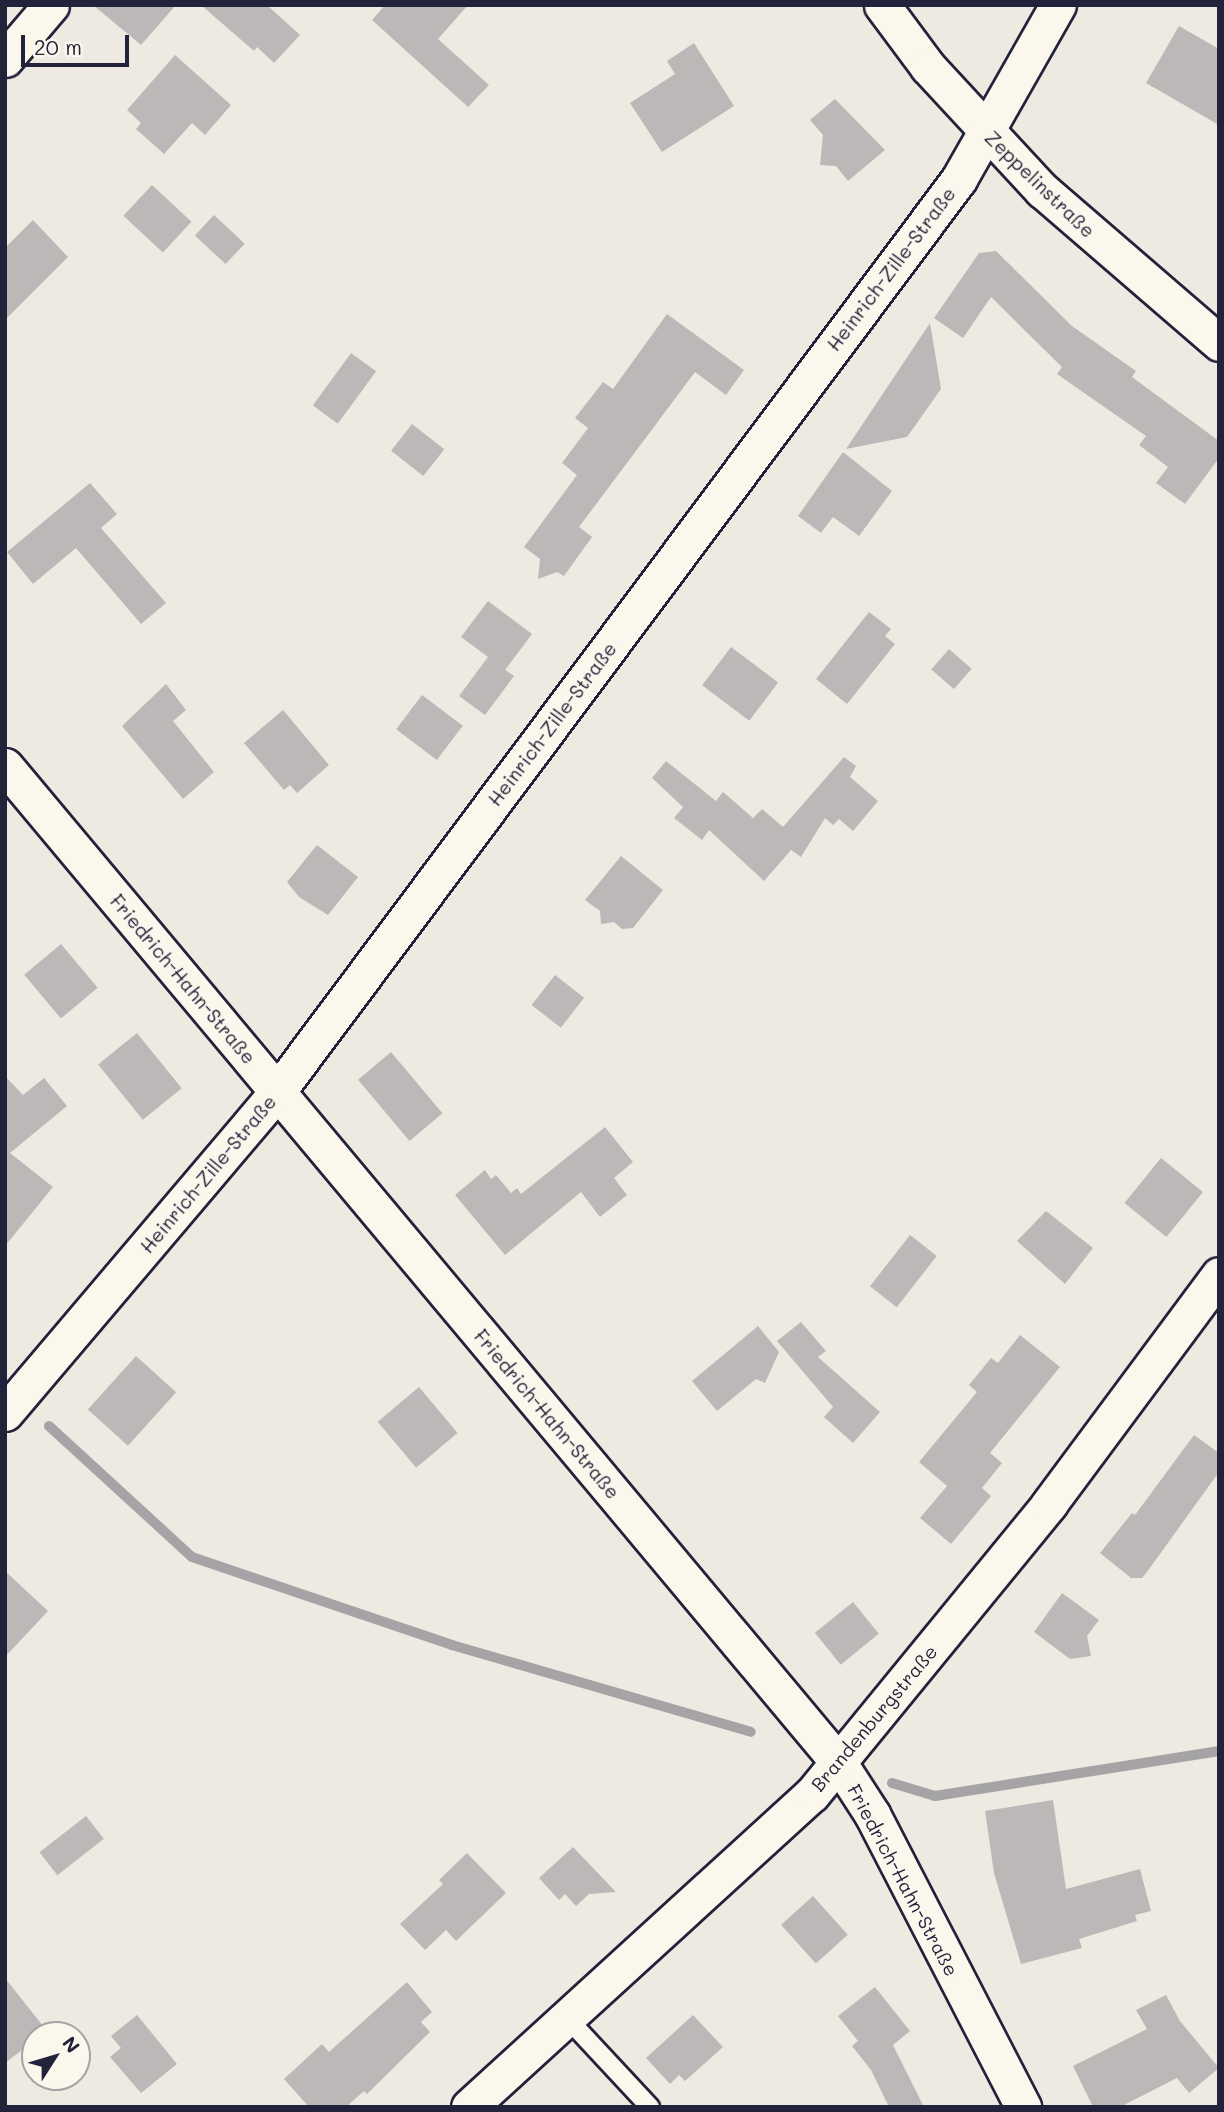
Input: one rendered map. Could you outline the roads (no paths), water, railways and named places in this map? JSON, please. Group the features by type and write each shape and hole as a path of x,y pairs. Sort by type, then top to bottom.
{"street":[{"path":"5,59 51,5"},
{"name":"Zeppelinstraße","path":"882,5 985,132 1111,252 1219,343"},
{"name":"Heinrich-Zille-Straße","path":"5,1413 277,1092 959,179 1058,5"},
{"name":"Friedrich-Hahn-Straße","path":"5,766 839,1763 872,1814 1023,2107"},
{"name":"Brandenburgstraße","path":"469,2107 812,1794 1049,1504 1219,1275"}],"lane":[{"path":"567,2018 650,2107"}],"waterway":[{"path":"49,1426 192,1557 452,1645 751,1732"},
{"path":"892,1783 935,1796 1219,1751"}]}
